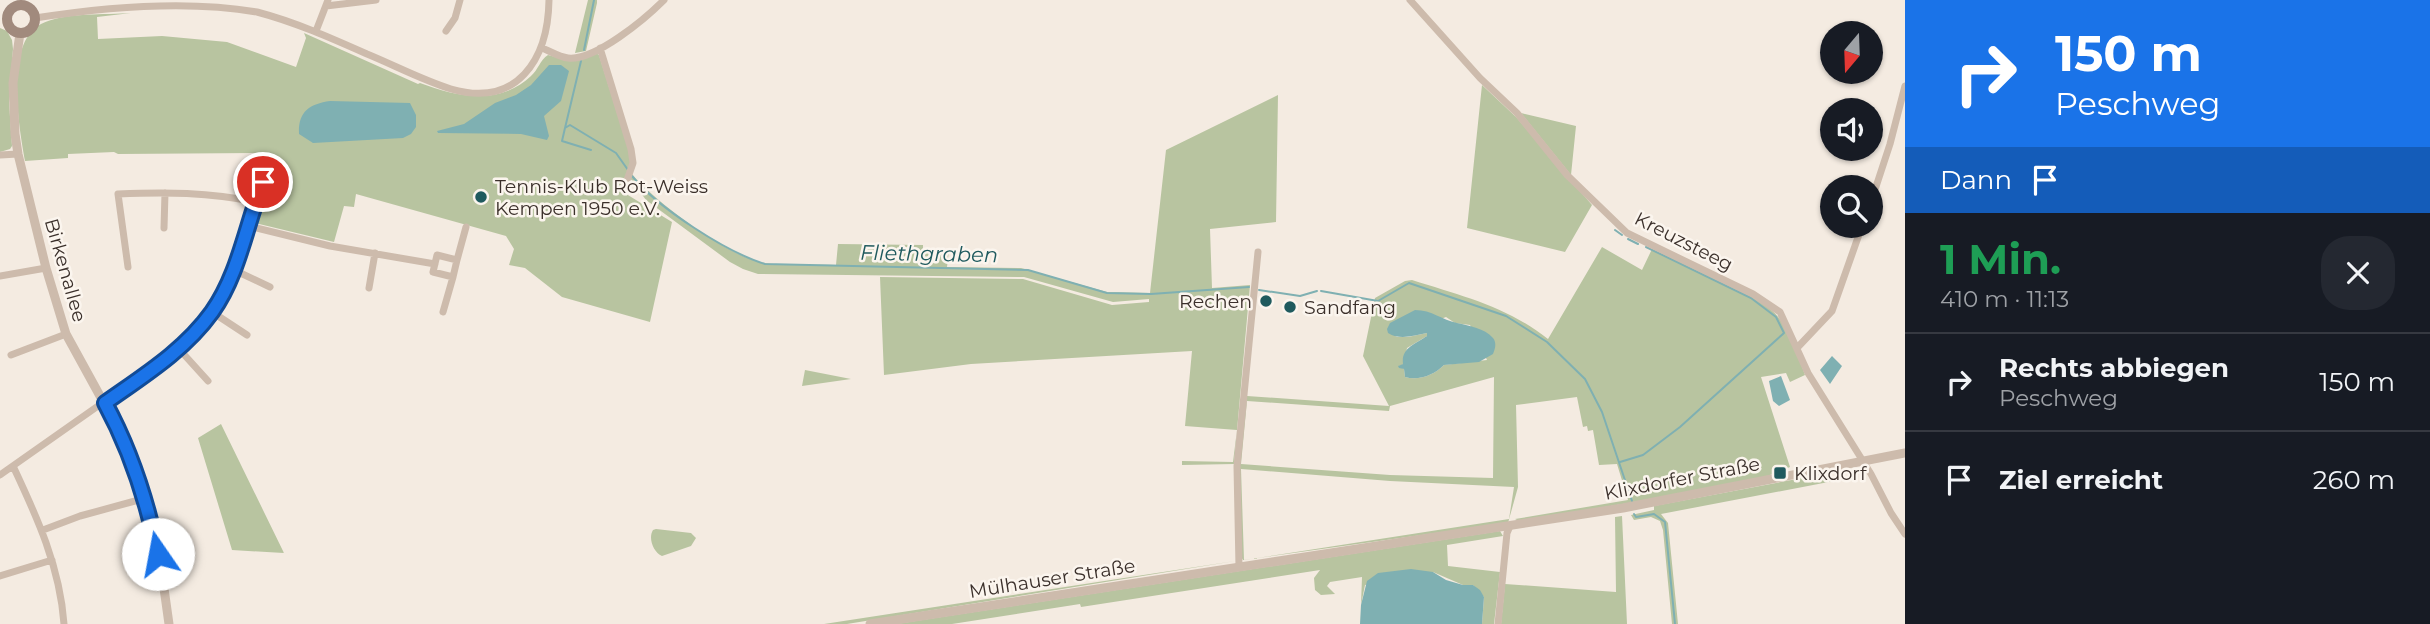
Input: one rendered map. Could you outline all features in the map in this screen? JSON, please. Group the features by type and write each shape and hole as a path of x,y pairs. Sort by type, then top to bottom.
{"main road":[{"path":"24,2 35,19 31,29 20,33 11,30 3,21 10,9 24,2"}],"street":[{"path":"316,31 327,3 376,0"},
{"path":"446,31 455,18 460,0"},
{"path":"35,19 113,4 198,4 256,12 316,31 438,85 470,93 491,92 514,83 532,66 542,48 548,22 549,0"},
{"path":"542,48 568,58 589,54 645,18 664,0"},
{"name":"Kreuzsteeg","path":"1410,0 1480,78 1517,113 1567,175 1627,233 1772,305 1784,320 1808,373 1905,534"},
{"name":"Birkenallee","path":"20,33 12,99 18,154 46,268 66,334 128,447 146,498 169,624"},
{"path":"600,48 631,149 633,163 624,189"},
{"path":"1880,175 1905,86"},
{"path":"0,155 18,154"},
{"path":"0,475 179,349 212,312 234,270 263,182"},
{"path":"164,228 165,193"},
{"path":"128,267 118,194 222,194 255,202"},
{"path":"248,226 330,246 435,264"},
{"path":"443,312 466,227"},
{"path":"1797,348 1832,311 1858,238"},
{"path":"1239,567 1237,466 1258,252"},
{"path":"369,288 375,253"},
{"path":"453,277 433,272 437,255 457,260"},
{"path":"0,276 46,268"},
{"path":"234,270 270,287"},
{"path":"212,312 247,335"},
{"path":"11,355 66,334"},
{"path":"179,349 208,381"},
{"name":"Klixdorfer Straße","path":"1464,533 1623,508 1905,453"},
{"path":"13,466 43,530 52,560 64,624"},
{"path":"43,530 80,516 146,498"},
{"path":"1498,624 1507,533 1510,526"},
{"name":"Mülhauser Straße","path":"870,624 1464,533"},
{"path":"0,576 52,560"}],"green space":[{"path":"588,0 597,0 597,3 586,51 575,53"},
{"path":"131,13 97,17 98,39 162,36 227,42 296,67 306,38 304,33 418,84 463,95 505,92 531,76 548,55 571,61 596,53 599,55 629,151 631,167 618,189 672,222 650,322 562,297 525,268 509,265 514,249 506,236 356,194 354,207 344,206 334,242 242,220 264,153 114,152 68,154 68,158 25,161 17,87 22,49 29,34 50,20"},
{"path":"0,28 7,31 13,49 9,102 12,146 0,152"},
{"path":"1482,85 1516,117 1592,205 1565,252 1467,228"},
{"path":"1278,95 1276,222 1210,229 1212,288 1250,285 1234,464 1182,465 1182,461 1233,462 1237,430 1185,426 1192,351 971,364 884,375 880,277 1023,279 1112,305 1149,302 1149,299 1113,302 1024,277 758,274 730,262 646,200 630,178 632,174 657,199 714,240 750,259 765,263 836,265 838,244 923,245 923,249 949,250 947,267 1021,268 1107,292 1150,293 1166,150"},
{"path":"1521,113 1576,126 1571,175"},
{"path":"1602,247 1642,270 1652,249 1739,289 1756,298 1779,318 1790,337 1805,375 1790,382 1786,373 1761,377 1790,467 1765,477 1519,521 1515,519 1628,500 1617,464 1599,465 1593,430 1588,431 1587,426 1583,427 1577,397 1516,405 1518,487 1508,523 1253,559 1509,519 1514,487 1390,481 1241,469 1243,560 1240,555 1239,468 1247,396 1389,406 1363,356 1375,298 1405,281 1412,280 1500,310 1548,339","holes":["1446,317 1455,323 1470,325 1487,360 1444,365 1426,376 1405,377 1404,369 1399,366 1404,364 1407,348 1427,336 1427,333 1395,337","1494,377 1493,478 1390,475 1241,464 1247,401 1389,411 1390,406"]},
{"path":"805,370 851,379 802,386"},
{"path":"221,424 284,553 232,550 198,438"},
{"path":"1818,475 1820,479 1837,477 1839,480 1661,514 1668,523 1678,624 1672,624 1660,521 1651,517 1634,520 1631,515 1654,510 1654,506"},
{"path":"1622,516 1627,624 1501,624 1505,584 1616,592 1615,517"},
{"path":"653,530 691,533 696,538 691,546 662,556 651,541"},
{"path":"1500,531 1503,536 1447,545 1448,566 1500,572 1494,624 1482,624 1484,597 1473,585 1463,585 1433,572 1365,585 1361,605 1362,577 1330,582 1327,586 1335,594 1321,595 1315,590 1314,578 1320,570 952,624 896,624"},
{"path":"1235,561 847,624 824,624"}],"water":[{"path":"549,65 561,65 569,71 561,101 544,116 549,136 547,140 521,134 438,133 437,131 464,124 495,103 516,95 531,85"},
{"path":"330,101 410,103 416,115 416,127 411,134 403,138 313,143 299,134 300,120 306,110 316,104"},
{"path":"1415,310 1485,332 1495,342 1493,354 1479,362 1444,365 1436,372 1421,378 1405,377 1404,369 1398,366 1403,364 1404,354 1427,336 1427,333 1398,337 1388,333 1387,329 1390,323"},
{"path":"1832,356 1842,366 1830,384 1820,370"},
{"path":"1781,376 1790,400 1779,406 1773,401 1769,381"},
{"path":"1411,569 1433,572 1446,580 1473,585 1480,590 1484,597 1482,624 1360,624 1367,581 1378,573"}],"waterway":[{"name":"Fliethgraben","path":"584,50 594,0"},
{"name":"Fliethgraben","path":"581,61 565,128 570,125 616,153 628,170"},
{"path":"565,128 562,141 591,150"},
{"name":"Fliethgraben","path":"632,176 658,202 694,228 731,250 765,264 1028,270 1107,293 1151,294 1249,287"},
{"path":"1615,230 1622,235"},
{"path":"1628,239 1638,244"},
{"path":"1620,462 1643,455 1680,427 1784,333 1776,317 1751,298 1646,247"},
{"name":"Fliethgraben","path":"1321,291 1378,301 1409,283 1506,316 1547,342 1585,379 1602,412 1632,501"},
{"name":"Fliethgraben","path":"1259,290 1300,296 1317,291"},
{"path":"1634,514 1636,517 1654,514 1665,522 1675,624"}],"place":[{"name":"Tennis-Klub Rot-Weiss Kempen 1950 e.V.","path":"481,197"},
{"name":"Rechen","path":"1266,301"},
{"name":"Sandfang","path":"1290,307"},
{"name":"Klixdorf","path":"1780,473"}],"route":[{"path":"158,554 146,498 128,447 105,403 179,349 212,312 234,270 263,182"}]}
